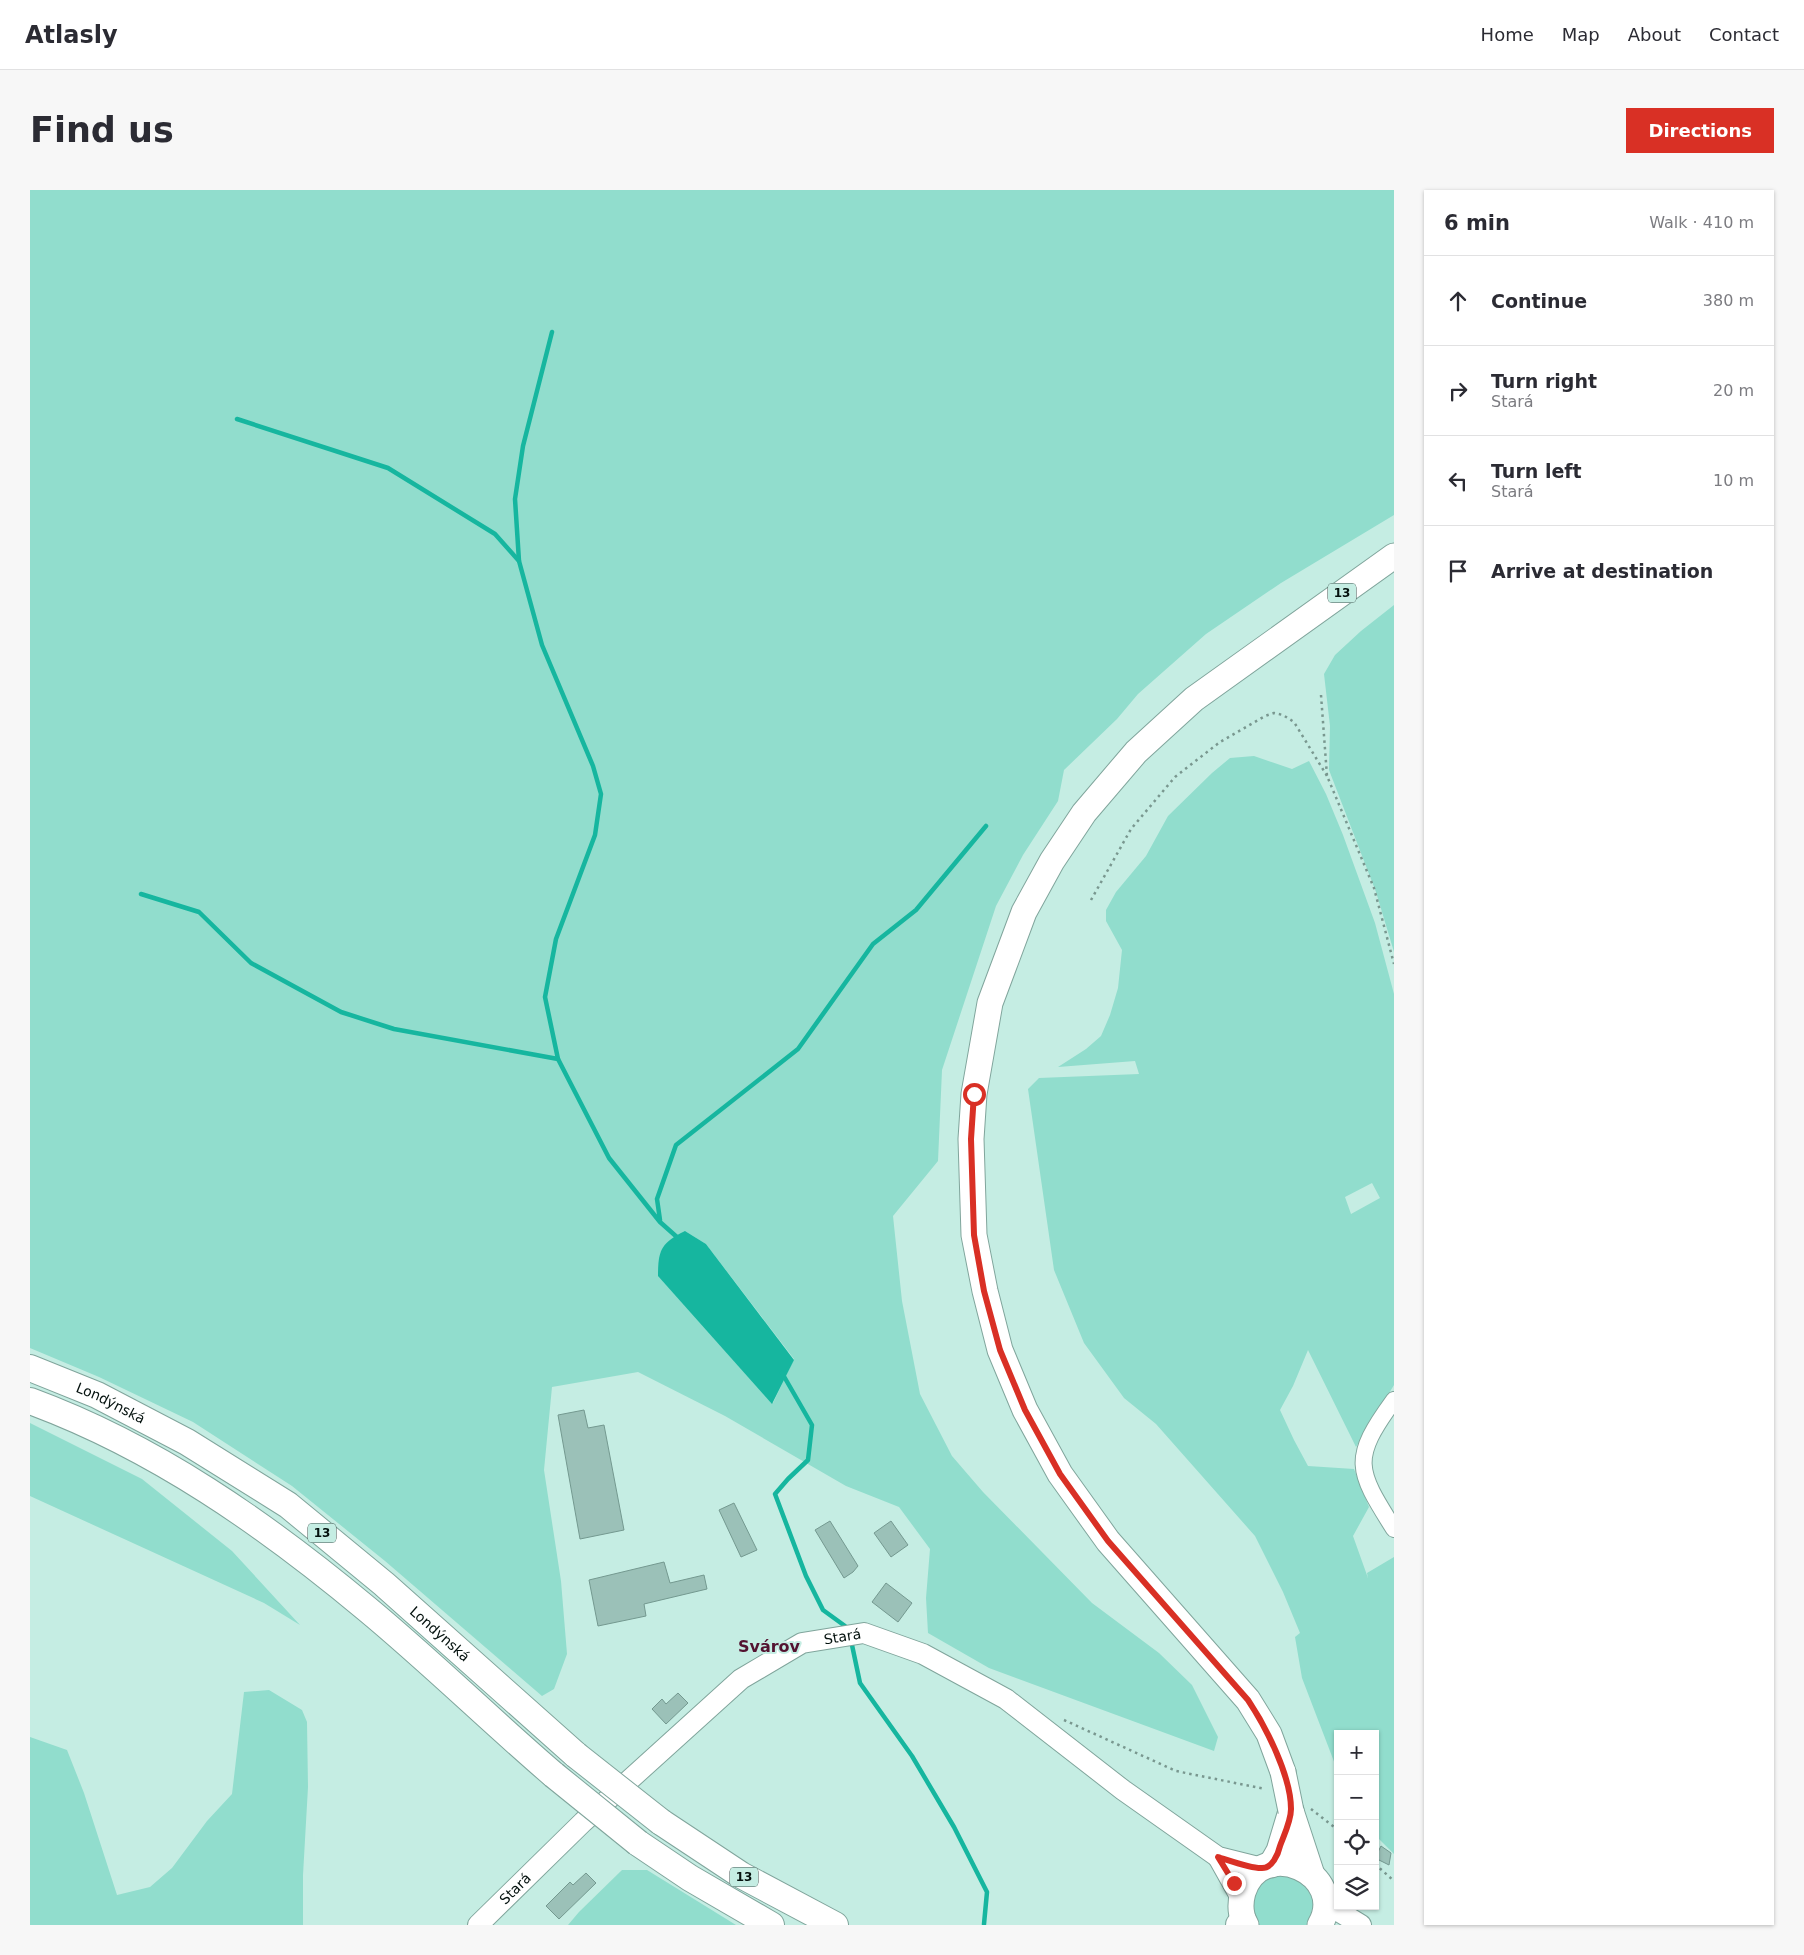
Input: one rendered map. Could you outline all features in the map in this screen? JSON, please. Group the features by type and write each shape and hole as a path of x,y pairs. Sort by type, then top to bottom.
{"highway":[{"name":"Londýnská","path":"30,1368 97,1395 187,1442 288,1505 384,1584 576,1755 661,1822 741,1875 835,1924"},
{"name":"Londýnská","path":"30,1401 59,1411 124,1441 212,1493 262,1526 368,1610 554,1775 638,1843 690,1878 771,1925"}],"main road":[{"name":"13","path":"1322,1914 1323,1893 1312,1875 1299,1809 1274,1780 1269,1734 1248,1700 1108,1541 1060,1474 1025,1410 1000,1350 984,1291 974,1235 971,1139 974,1094 990,1003 1024,912 1052,861 1084,813 1136,752 1194,699 1394,556"},
{"name":"13","path":"1242,1917 1245,1886 1252,1876 1267,1866 1279,1851 1299,1809"},
{"path":"1267,1866 1289,1864 1312,1875"}],"street":[{"path":"1394,1400 1379,1420 1365,1448 1363,1462 1368,1484 1394,1529"},
{"name":"Stará","path":"478,1925 583,1822 741,1679 802,1643 864,1634 923,1654 1006,1699 1123,1790 1218,1857 1267,1866"},
{"name":"Stará","path":"1218,1857 1242,1917"},
{"path":"1322,1914 1361,1925"}],"path":[{"path":"1321,694 1327,776"},
{"path":"1091,900 1131,829 1175,777 1220,742 1265,716 1274,713 1283,715 1294,722 1327,776 1374,888 1394,964"},
{"path":"1064,1720 1176,1771 1274,1780"},
{"path":"1299,1809 1334,1828"},
{"path":"1376,1865 1394,1881"}],"shaded area":[{"path":"30,190 1394,190 1394,515 1281,583 1206,634 1138,694 1117,719 1064,770 1058,801 1023,855 996,906 942,1070 938,1161 893,1216 902,1301 920,1394 952,1456 983,1492 1092,1603 1159,1653 1192,1685 1218,1737 1214,1751 989,1668 928,1633 926,1598 930,1549 899,1507 846,1486 725,1416 638,1372 552,1387 544,1470 561,1581 567,1654 554,1689 542,1696 385,1561 292,1486 193,1422 99,1377 30,1348","holes":["685,1231 706,1244 794,1359 773,1403"]},
{"path":"1394,605 1394,952 1376,892 1329,770 1330,726 1324,674 1335,655"},
{"path":"1254,756 1292,769 1309,761 1326,794 1343,835 1375,923 1394,994 1394,1385 1356,1447 1308,1350 1293,1386 1280,1410 1308,1466 1354,1469 1369,1507 1353,1536 1368,1578 1367,1573 1394,1557 1394,1854 1379,1839 1379,1730 1334,1730 1334,1762 1302,1678 1295,1637 1300,1633 1283,1592 1255,1536 1156,1424 1124,1398 1084,1343 1054,1270 1028,1089 1039,1078 1139,1074 1135,1061 1058,1067 1086,1049 1101,1036 1110,1015 1118,988 1122,950 1106,921 1106,910 1116,892 1146,856 1168,816 1230,758","holes":["1372,1183 1380,1198 1351,1214 1345,1197"]},
{"path":"685,1231 706,1244 794,1360 772,1404 658,1276 662,1248 671,1239"},
{"path":"30,1423 142,1479 232,1551 300,1625 264,1603 30,1496"},
{"path":"269,1690 302,1710 307,1722 308,1787 303,1875 303,1925 30,1925 30,1737 67,1750 84,1793 117,1895 150,1887 172,1868 207,1821 232,1794 244,1692"},
{"path":"622,1870 647,1870 736,1925 568,1925"},
{"path":"1279,1873 1299,1877 1312,1893 1314,1903 1306,1925 1259,1925 1256,1920 1252,1910 1252,1898 1256,1887"}],"building":[{"path":"584,1410 588,1428 604,1425 624,1530 580,1539 558,1415"},
{"path":"734,1503 757,1550 741,1557 719,1510"},
{"path":"830,1521 858,1566 844,1578 815,1530"},
{"path":"891,1521 908,1545 891,1557 874,1533"},
{"path":"664,1562 670,1583 704,1575 707,1589 644,1604 646,1616 598,1626 589,1580"},
{"path":"886,1583 912,1603 898,1622 872,1602"},
{"path":"678,1693 688,1703 666,1724 652,1709 662,1699 666,1704"},
{"path":"1381,1846 1391,1853 1389,1865 1379,1860"},
{"path":"586,1873 596,1883 559,1919 546,1906 570,1882 573,1885"}],"waterway":[{"path":"519,561 515,499 523,446 552,332"},
{"path":"237,419 388,468 495,534 519,561 542,645 593,766 601,794 595,835 556,939 545,997 558,1059 609,1158 660,1222 678,1238"},
{"path":"660,1220 657,1199 676,1145 798,1049 873,944 916,910 986,826"},
{"path":"141,894 199,912 251,963 341,1012 394,1029 558,1059"},
{"path":"782,1373 812,1425 808,1460 775,1494 806,1576 823,1610 845,1626"},
{"path":"852,1645 860,1683 912,1756 954,1827 987,1892 984,1924"}],"district":[{"name":"Svárov","path":"769,1646"}],"route":[{"path":"974,1094 971,1139 974,1235 984,1291 1000,1350 1025,1410 1060,1474 1108,1541 1236,1684 1248,1700 1269,1734 1283,1772 1291,1810 1279,1851 1271,1865 1262,1868 1218,1857 1234,1883"}]}
